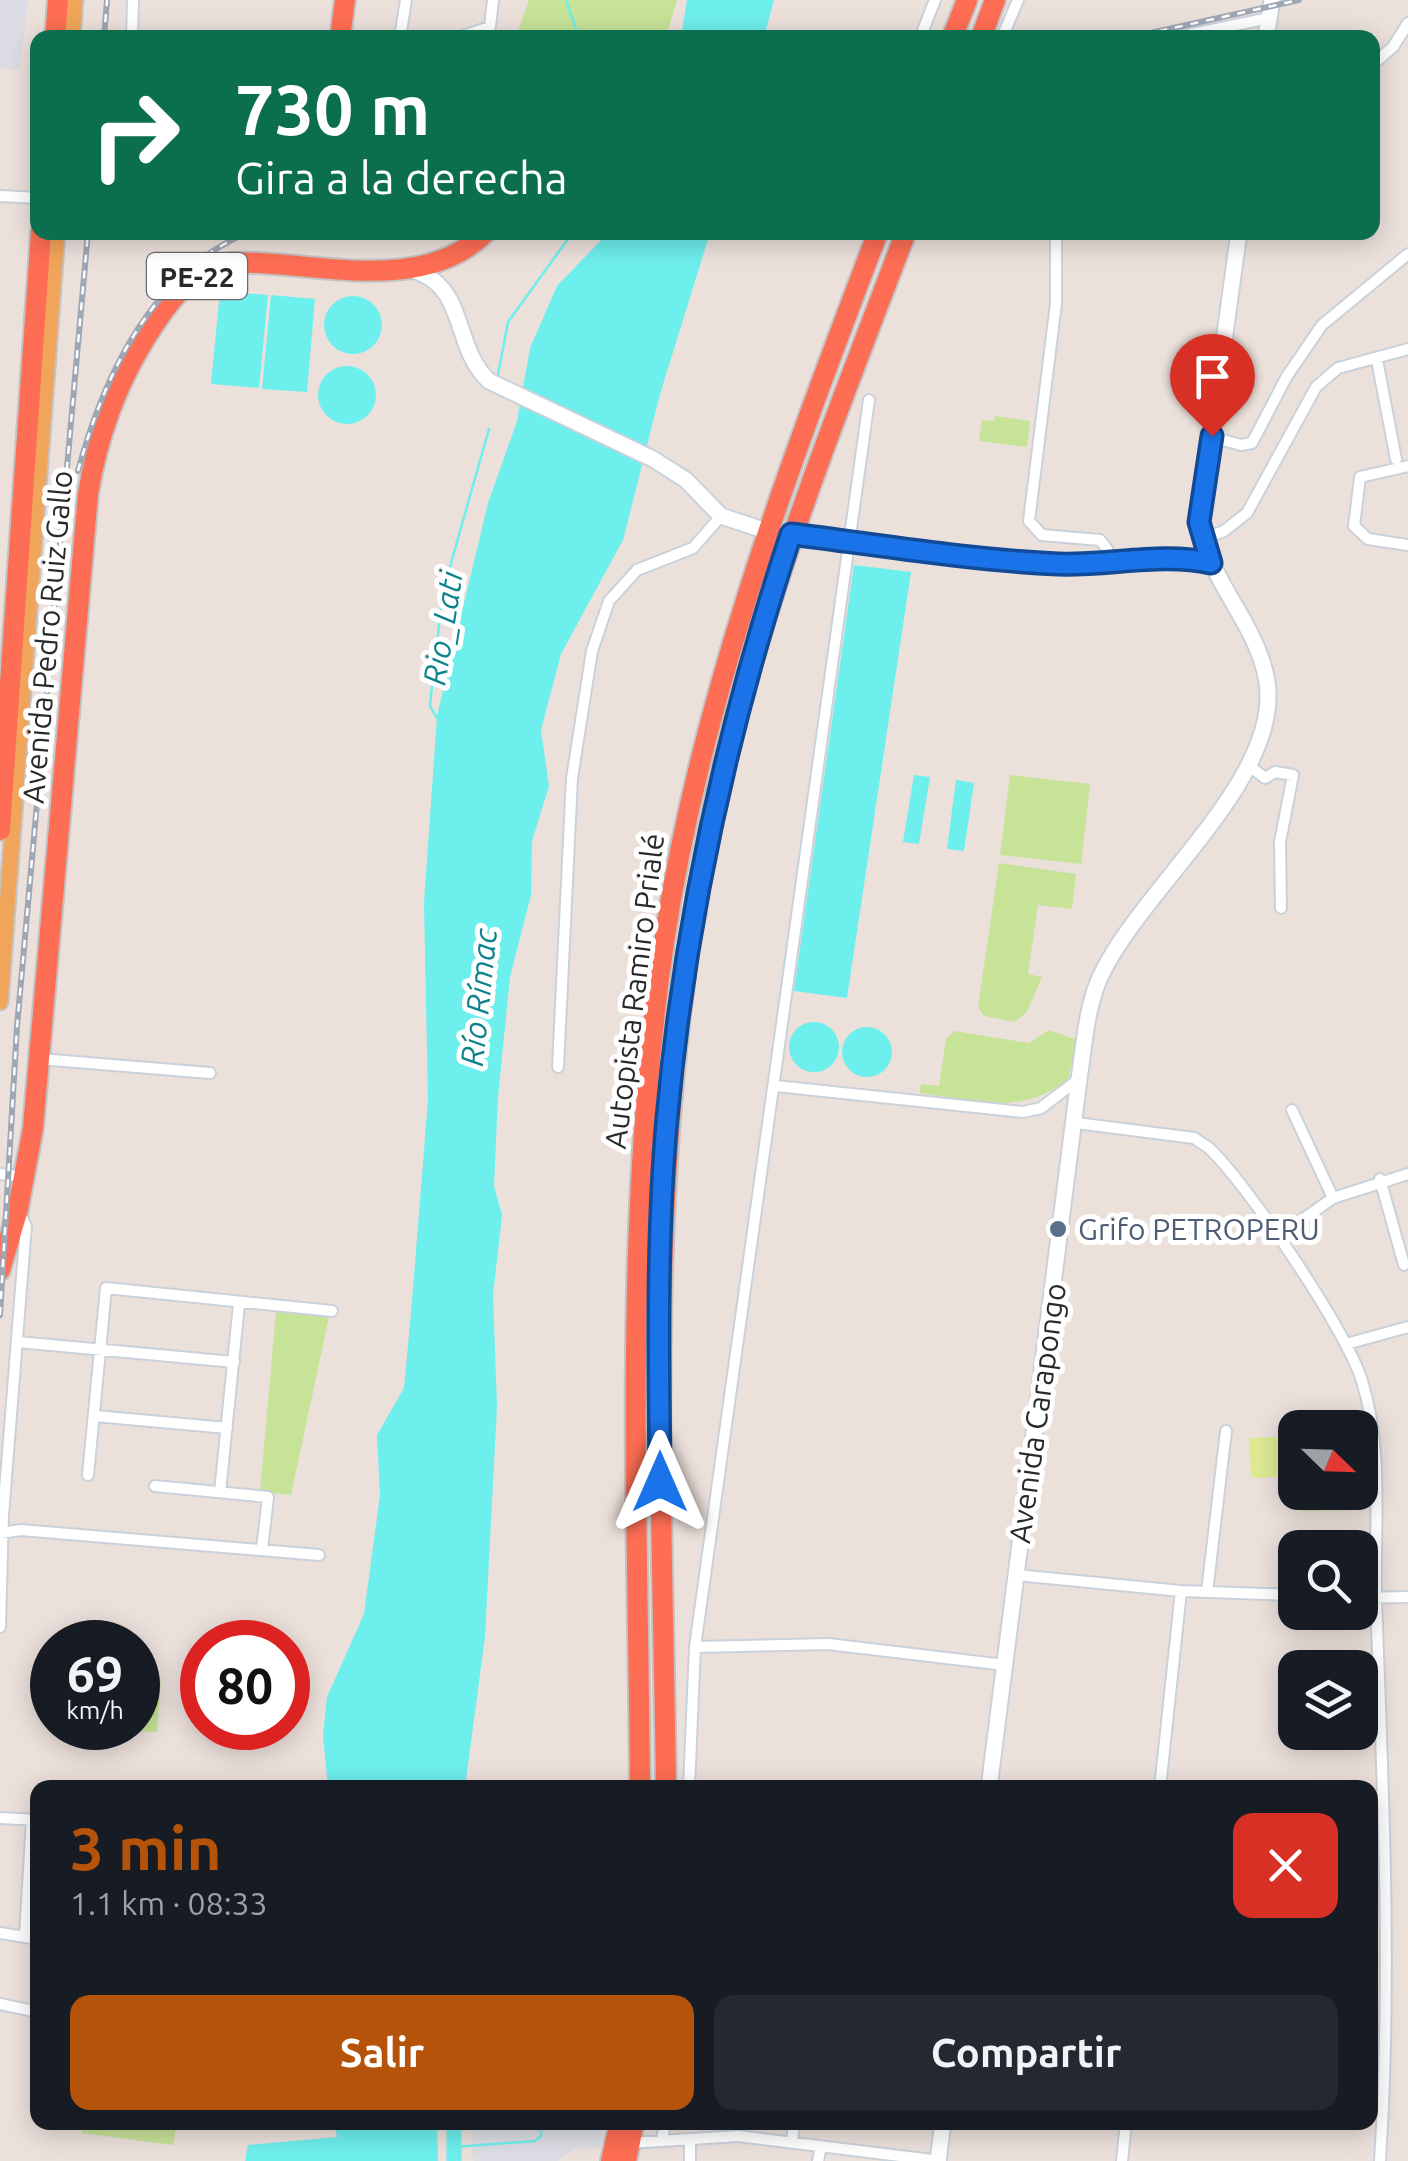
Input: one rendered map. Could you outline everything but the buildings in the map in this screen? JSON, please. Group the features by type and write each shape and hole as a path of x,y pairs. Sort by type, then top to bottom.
{"highway":[{"path":"56,30 58,0"},
{"path":"341,30 345,0"},
{"path":"955,30 967,0"},
{"path":"984,30 995,0"},
{"path":"0,830 39,240"},
{"name":"Avenida Pedro Ruiz Gallo","path":"2,1259 26,1177 40,1059 88,494 98,444 118,393 160,316 190,282 214,267 244,262 408,269 459,253 476,240"},
{"name":"Autopista Ramiro Prialé","path":"640,1780 636,1328 652,1040 686,823 725,661 767,530 875,240"},
{"name":"Autopista Ramiro Prialé","path":"666,1780 659,1333 667,1119 686,954 712,817 742,692 791,534 903,240"}],"main road":[{"path":"73,30 75,0"},
{"path":"0,1002 56,240"}],"street":[{"path":"132,30 134,0"},
{"path":"401,30 406,0"},
{"path":"479,30 490,26 493,0"},
{"path":"923,30 935,0"},
{"path":"1005,30 1018,0"},
{"path":"1267,30 1272,0"},
{"path":"1211,30 1269,18"},
{"path":"1380,58 1393,47 1408,23"},
{"path":"1393,47 1408,55"},
{"path":"0,196 30,198"},
{"path":"1056,240 1056,303 1029,521 1042,535 1100,540 1108,549 1108,566"},
{"name":"Avenida Carapongo","path":"990,1780 1079,1079 1098,982 1159,886 1236,790 1263,728 1267,682 1252,637 1211,563 1203,540 1200,510 1238,240"},
{"path":"1212,436 1241,445 1252,443 1286,376 1322,325 1408,254"},
{"path":"408,269 431,278 448,293 478,370 507,391 653,459 691,483 721,516 791,534 1000,562 1108,566 1185,557 1211,563"},
{"path":"1185,557 1203,540 1224,531 1247,513 1316,387 1328,374 1408,349"},
{"path":"1377,360 1396,459"},
{"path":"690,1780 695,1647 869,400"},
{"path":"1408,466 1360,477 1354,526 1368,539 1408,544"},
{"path":"558,1066 572,778 592,651 609,601 637,570 693,548 721,516"},
{"path":"1248,764 1265,778 1276,772 1293,774 1280,842 1281,908"},
{"path":"40,1059 210,1073"},
{"path":"776,1086 1023,1112 1040,1108 1079,1079"},
{"path":"1292,1110 1333,1198"},
{"path":"1076,1124 1194,1138 1220,1159 1346,1344 1362,1378 1374,1440 1375,1530"},
{"path":"0,1174 26,1177"},
{"path":"1276,1238 1333,1198 1380,1179 1408,1174"},
{"path":"1380,1179 1404,1265"},
{"path":"0,1627 2,1533 26,1226 18,1209"},
{"path":"88,1474 106,1288 332,1312"},
{"path":"220,1492 239,1304"},
{"path":"1346,1344 1408,1328"},
{"path":"18,1342 234,1362"},
{"path":"95,1416 227,1428"},
{"path":"1207,1592 1226,1431"},
{"path":"155,1486 268,1497 262,1549"},
{"path":"2,1533 20,1530 320,1555"},
{"path":"1016,1575 1181,1591 1278,1594"},
{"path":"1161,1780 1181,1591"},
{"path":"1378,1598 1408,1596"},
{"path":"1377,1630 1388,2037 1380,2161"},
{"path":"695,1647 828,1644 1005,1665"},
{"path":"0,1818 30,1820"},
{"path":"0,1934 30,1938"},
{"path":"0,2004 30,2010"},
{"path":"662,2140 664,2130"},
{"path":"792,2142 793,2130"},
{"path":"623,2147 662,2140 738,2136 939,2161 942,2130"},
{"path":"1122,2161 1125,2130"},
{"path":"690,2138 690,2161"},
{"path":"818,2161 821,2146"}],"shaded area":[{"path":"0,0 28,0 20,70 0,68"},
{"path":"471,2130 601,2130 601,2148 573,2149 558,2161 473,2161"}],"green space":[{"path":"529,0 677,0 668,30 518,30"},
{"path":"995,416 1030,421 1027,447 979,441 982,420 994,421"},
{"path":"1010,775 1090,784 1081,864 1000,855"},
{"path":"999,863 1076,874 1072,909 1038,905 1028,974 1042,977 1027,1012 1015,1022 984,1016 978,1007"},
{"path":"1049,1030 1077,1040 1068,1079 1051,1091 997,1103 920,1093 921,1084 939,1086 946,1039 954,1031 1029,1043"},
{"path":"276,1312 329,1317 291,1495 260,1492"},
{"path":"1277,1437 1277,1477 1251,1478 1249,1438"},
{"path":"82,2130 176,2130 173,2145"}],"water":[{"path":"687,0 774,0 766,30 682,30"},
{"path":"601,240 708,240 660,394 623,540 561,654 541,730 549,786 532,841 531,895 510,977 498,1097 494,1186 502,1215 493,1295 497,1407 485,1637 466,1780 327,1780 323,1736 327,1697 364,1614 380,1495 377,1435 404,1388 428,1100 424,903 437,716 488,503 517,421 530,348 557,286"},
{"path":"220,291 268,295 259,388 211,384"},
{"path":"271,295 315,299 307,392 262,389"},
{"path":"353,296 374,304 382,325 374,346 353,354 332,346 324,325 332,304"},
{"path":"347,366 368,374 376,395 368,416 347,424 326,416 318,395 326,374"},
{"path":"854,565 911,572 847,998 794,991"},
{"path":"914,775 930,777 919,844 903,842"},
{"path":"956,780 974,783 964,851 947,849"},
{"path":"804,1023 824,1023 838,1037 838,1057 824,1071 804,1071 790,1057 790,1037"},
{"path":"857,1028 877,1028 891,1042 891,1062 877,1076 857,1076 843,1062 843,1042"},
{"path":"336,2130 437,2130 438,2161 245,2161 248,2145 337,2137"}],"waterway":[{"name":"Rio_Lati","path":"566,0 576,30"},
{"name":"Rio_Lati","path":"497,380 508,322 567,240"},
{"name":"Rio_Lati","path":"437,718 430,706 443,591 489,429"},
{"name":"Río Rímac","path":"454,2130 454,2161"},
{"path":"454,2147 535,2141 541,2130"}],"railway":[{"path":"105,30 107,0"},
{"path":"1164,30 1299,0"},
{"path":"0,1315 17,1027 87,240"},
{"path":"78,471 102,399 137,330 185,273 234,240"}],"place":[{"name":"Grifo PETROPERU","path":"1058,1229"}],"route":[{"path":"660,1482 660,1236 667,1119 686,954 712,817 742,692 791,534 1000,562 1108,566 1185,557 1211,563 1199,522 1212,436"}]}
